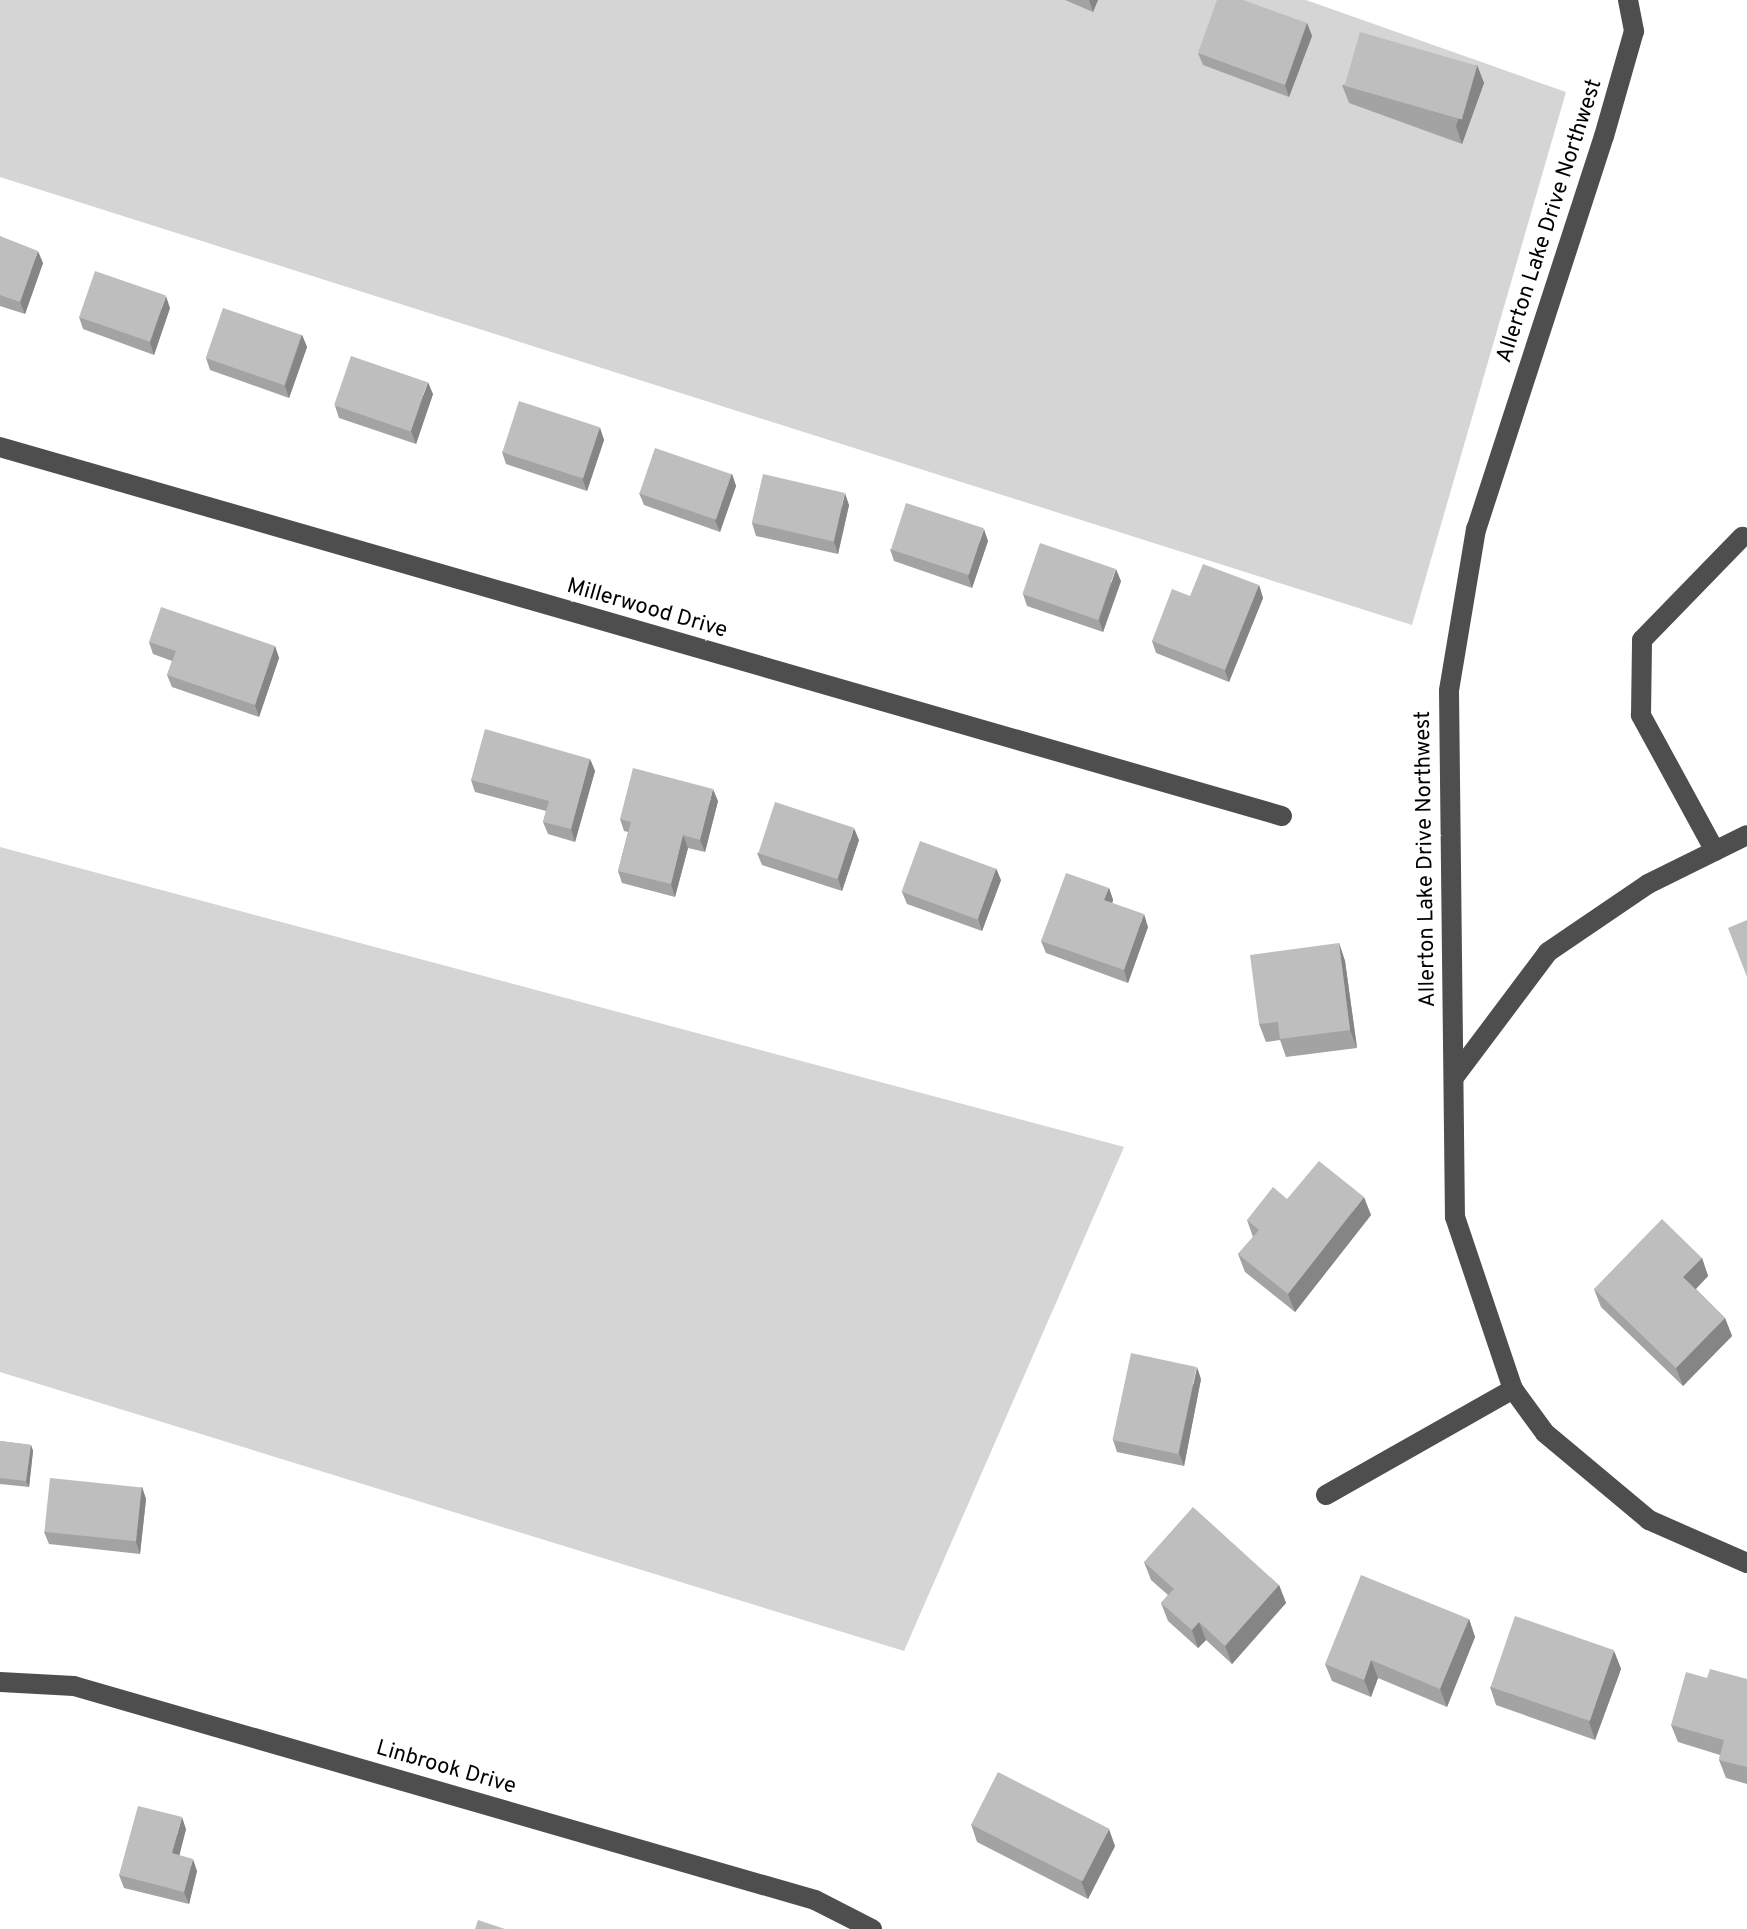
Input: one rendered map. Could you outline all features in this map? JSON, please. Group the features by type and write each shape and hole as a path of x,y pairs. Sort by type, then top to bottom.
{"street":[{"name":"Allerton Lake Drive Northwest","path":"1628,0 1634,31 1476,529 1451,676 1446,770 1455,1076 1455,1217 1513,1389 1545,1433 1649,1520 1747,1563"},
{"name":"Millerwood Drive","path":"0,447 1282,816"},
{"path":"1715,851 1641,715 1642,640 1742,537"},
{"path":"1455,1076 1548,952 1638,890 1747,835"},
{"path":"1326,1495 1513,1389"},
{"name":"Linbrook Drive","path":"0,1682 74,1686 815,1900 872,1929"}],"shaded area":[{"path":"0,0 1306,0 1566,92 1412,625 0,177"},
{"path":"0,847 1124,1147 904,1651 0,1372"}],"building":[{"path":"1217,0 1243,0 1307,23 1285,85 1198,53"},
{"path":"1360,32 1477,66 1462,119 1345,86"},
{"path":"0,236 38,251 20,302 0,295"},
{"path":"95,271 166,295 150,342 79,317"},
{"path":"223,308 301,335 284,385 206,358"},
{"path":"351,356 428,382 411,432 334,405"},
{"path":"519,401 600,427 583,479 502,452"},
{"path":"655,448 732,474 716,520 639,493"},
{"path":"763,474 845,493 834,542 752,523"},
{"path":"906,503 984,528 969,575 891,550"},
{"path":"1040,543 1116,569 1098,620 1022,594"},
{"path":"1203,564 1259,585 1225,670 1152,641 1172,589 1190,596"},
{"path":"161,607 275,646 255,705 167,675 176,651 149,642"},
{"path":"485,729 590,759 571,829 543,822 549,801 471,780"},
{"path":"633,768 713,789 700,840 683,835 671,884 618,871 631,822 620,819"},
{"path":"775,802 854,828 837,879 758,853"},
{"path":"920,841 996,869 978,919 902,892"},
{"path":"1066,873 1109,888 1104,900 1144,914 1124,970 1041,941"},
{"path":"1747,920 1747,977 1728,928"},
{"path":"1339,943 1350,1030 1280,1039 1278,1022 1259,1024 1250,955"},
{"path":"1319,1161 1364,1197 1288,1294 1238,1254 1259,1230 1247,1220 1273,1187 1287,1199"},
{"path":"1662,1219 1702,1258 1683,1277 1725,1318 1676,1368 1594,1289"},
{"path":"1131,1353 1197,1367 1178,1454 1112,1440"},
{"path":"0,1441 31,1445 26,1481 0,1478"},
{"path":"50,1478 141,1488 136,1541 44,1532"},
{"path":"1193,1507 1279,1585 1225,1646 1199,1622 1192,1630 1161,1603 1174,1589 1144,1562"},
{"path":"1361,1575 1469,1619 1440,1689 1371,1660 1364,1680 1325,1664"},
{"path":"1515,1616 1614,1650 1590,1721 1491,1687"},
{"path":"1710,1669 1747,1679 1747,1767 1719,1760 1724,1740 1671,1725 1686,1672 1707,1678"},
{"path":"998,1772 1109,1829 1083,1881 971,1825"},
{"path":"138,1806 182,1817 172,1853 193,1859 184,1892 119,1875"},
{"path":"478,1920 505,1929 475,1929"}]}
